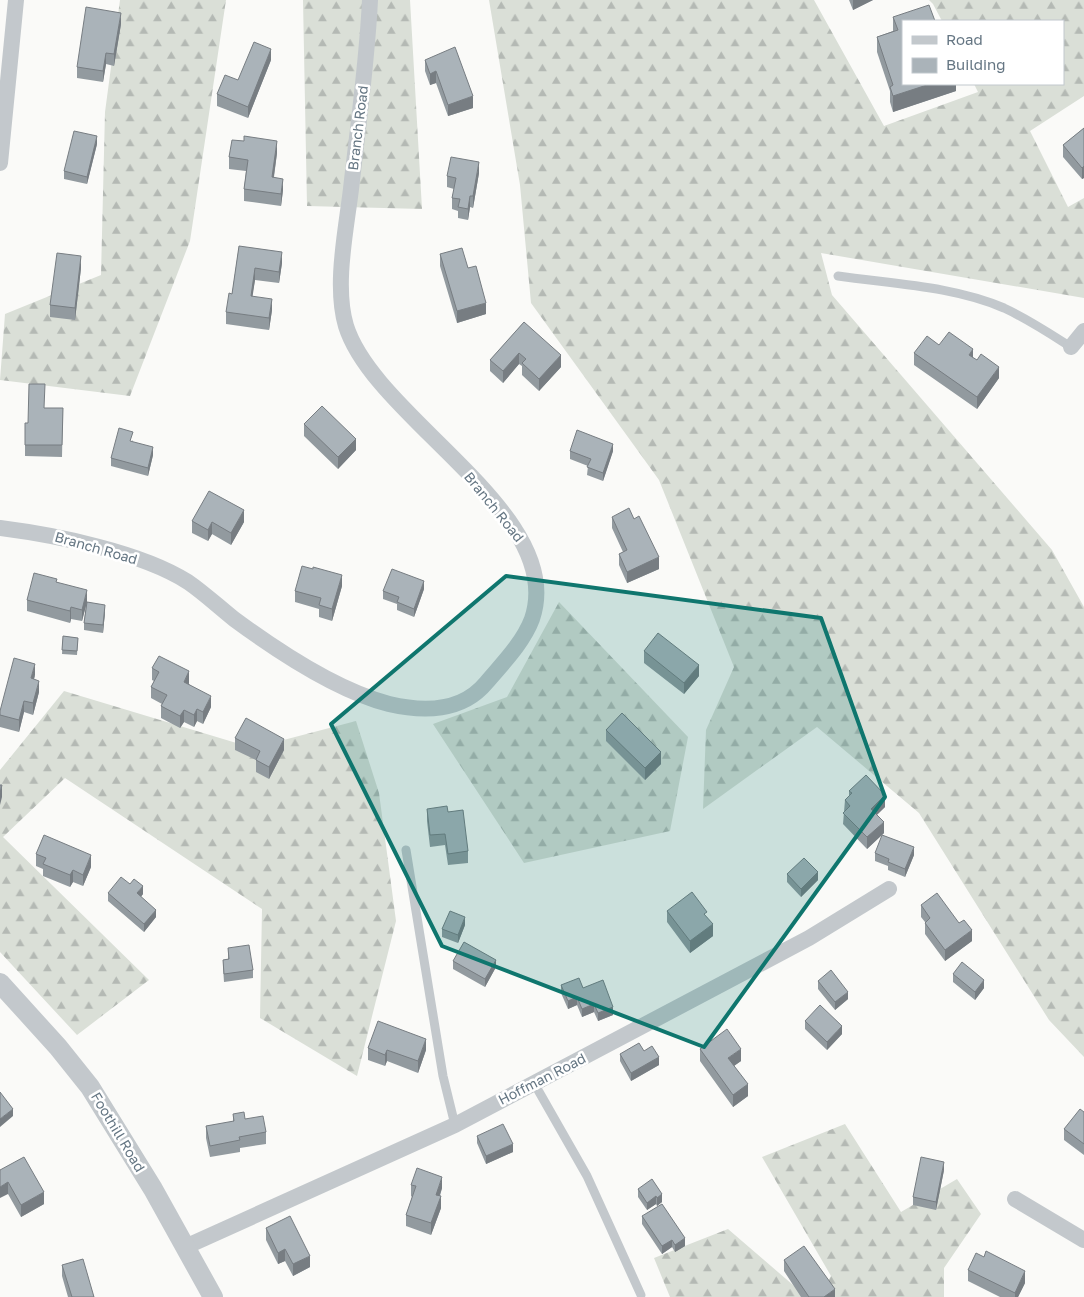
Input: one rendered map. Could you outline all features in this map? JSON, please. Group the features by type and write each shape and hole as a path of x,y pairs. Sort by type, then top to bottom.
{"street":[{"path":"0,163 16,0"},
{"name":"Branch Road","path":"0,528 45,534 144,561 188,582 290,658 363,695 390,704 424,708 443,708 458,704 480,690 525,634 532,617 537,588 528,550 494,503 364,364 352,343 345,324 341,281 367,54 370,0"},
{"path":"1071,347 1084,331"},
{"name":"Hoffman Road","path":"185,1247 455,1125 809,938 889,889"},
{"name":"Foothill Road","path":"0,983 58,1047 90,1087 153,1189 213,1297"},
{"path":"1015,1199 1084,1240"}],"lane":[{"path":"838,276 968,296 1004,308 1037,325 1071,347"},
{"path":"406,850 443,1076 455,1125"},
{"path":"534,1083 587,1176 641,1295"}],"highlighted area":[{"path":"506,576 821,618 885,797 704,1047 442,946 331,724"}],"green space":[{"path":"120,0 226,0 190,241 130,396 0,380 5,314 101,275 105,112"},
{"path":"303,0 410,0 422,209 307,206"},
{"path":"489,0 814,0 884,126 978,92 974,85 1064,85 1064,20 941,20 929,0 1084,0 1084,96 1030,131 1068,207 1084,198 1084,298 821,253 832,295 1052,550 1084,607 1084,1057 1049,1020 919,813 817,727 703,809 706,730 734,667 659,480 531,303 520,185"},
{"path":"559,602 688,737 670,831 524,863 433,724 507,697"},
{"path":"64,691 253,748 356,721 379,793 396,921 357,1076 260,1018 262,909 65,778 3,837 149,980 77,1035 0,952 0,770"},
{"path":"845,1124 901,1212 957,1179 981,1214 944,1268 944,1297 818,1297 831,1276 762,1157"},
{"path":"728,1229 807,1297 670,1297 654,1258"}],"building":[{"path":"929,5 935,20 902,20 902,85 927,85 893,96 890,87 893,85 877,37 898,30 893,17"},
{"path":"86,7 121,13 114,54 106,53 103,71 77,67"},
{"path":"254,42 271,49 248,107 217,94 225,75 238,80"},
{"path":"455,47 473,96 448,105 436,71 430,74 425,60"},
{"path":"1084,128 1084,166 1082,168 1063,145"},
{"path":"74,131 97,136 87,177 64,171"},
{"path":"244,136 277,141 272,177 283,179 281,194 244,189 248,160 229,157 232,140 244,141"},
{"path":"451,157 479,162 473,196 470,196 468,209 458,207 460,199 452,198 456,178 447,176"},
{"path":"239,246 282,252 279,272 255,268 251,296 272,299 269,318 226,312 229,293 232,294"},
{"path":"462,248 468,268 476,266 486,303 457,311 440,254"},
{"path":"57,253 81,256 75,308 50,305"},
{"path":"524,322 561,355 539,379 522,363 526,359 519,353 503,371 490,360"},
{"path":"949,332 973,349 969,355 977,360 981,354 999,367 977,397 914,353 927,336 939,345"},
{"path":"29,384 45,384 44,408 63,408 62,445 25,445 25,423 28,423"},
{"path":"322,406 356,439 338,457 304,424"},
{"path":"119,428 133,432 130,441 153,447 148,468 111,458"},
{"path":"577,430 613,444 603,473 587,467 591,459 570,451"},
{"path":"209,491 244,510 231,533 212,522 208,530 192,521"},
{"path":"629,508 634,519 639,516 659,557 627,572 619,554 627,550 612,517"},
{"path":"302,566 342,575 332,609 319,605 321,598 295,591"},
{"path":"392,569 424,581 414,609 397,602 399,597 383,591"},
{"path":"34,573 57,579 56,582 87,590 82,610 71,607 70,611 27,600"},
{"path":"87,602 105,605 103,625 84,623"},
{"path":"658,633 699,665 684,683 644,651"},
{"path":"63,636 78,638 77,651 62,650"},
{"path":"159,656 189,671 184,682 211,696 203,712 197,709 194,715 184,710 180,716 161,706 167,695 151,687 159,672 152,668"},
{"path":"14,658 35,664 31,678 39,681 33,703 24,701 19,720 0,715"},
{"path":"622,713 661,752 645,768 606,730"},
{"path":"246,718 284,739 269,767 256,760 260,751 235,738"},
{"path":"866,775 885,795 871,809 884,822 867,837 843,813 850,806 845,800 852,793 849,791"},
{"path":"447,806 448,812 463,810 468,851 448,854 445,834 430,835 427,809"},
{"path":"44,835 91,855 83,875 73,870 70,875 43,864 46,858 36,854"},
{"path":"882,835 914,847 905,869 888,862 889,859 875,853"},
{"path":"804,858 818,872 801,889 787,874"},
{"path":"121,877 130,884 134,879 143,886 137,893 156,910 144,924 108,893"},
{"path":"692,892 707,912 704,914 713,924 690,941 667,911"},
{"path":"937,893 959,923 964,920 972,930 945,950 925,923 930,918 921,905"},
{"path":"450,911 465,917 458,935 442,929"},
{"path":"464,942 496,960 485,979 453,961"},
{"path":"249,945 253,970 224,974 223,960 229,959 228,948"},
{"path":"962,962 984,980 975,992 953,974"},
{"path":"831,970 848,992 835,1002 818,981"},
{"path":"579,978 583,988 603,980 613,1007 598,1013 594,1004 582,1009 577,997 568,1001 561,985"},
{"path":"820,1005 842,1026 827,1042 805,1021"},
{"path":"378,1021 426,1039 418,1061 387,1050 385,1055 368,1048"},
{"path":"727,1029 741,1049 728,1058 748,1084 733,1095 700,1049"},
{"path":"639,1043 644,1051 652,1046 659,1057 631,1073 620,1054"},
{"path":"0,1092 13,1109 0,1119"},
{"path":"1080,1109 1084,1112 1084,1144 1064,1129"},
{"path":"244,1112 245,1119 263,1116 266,1132 239,1137 240,1140 210,1146 206,1126 234,1121 233,1114"},
{"path":"503,1124 513,1144 486,1156 477,1136"},
{"path":"24,1157 44,1192 21,1205 8,1182 0,1187 0,1170"},
{"path":"921,1157 944,1162 936,1202 913,1197"},
{"path":"417,1168 442,1177 436,1195 441,1196 431,1223 406,1215 416,1186 411,1185"},
{"path":"652,1179 662,1194 647,1203 638,1189"},
{"path":"662,1204 685,1238 675,1245 672,1240 662,1246 642,1216"},
{"path":"290,1216 310,1256 293,1264 285,1249 278,1253 266,1228"},
{"path":"804,1246 835,1289 824,1297 809,1297 784,1260"},
{"path":"986,1251 1025,1271 1015,1293 968,1270 976,1253 984,1257"},
{"path":"83,1259 94,1297 72,1297 62,1265"}]}
